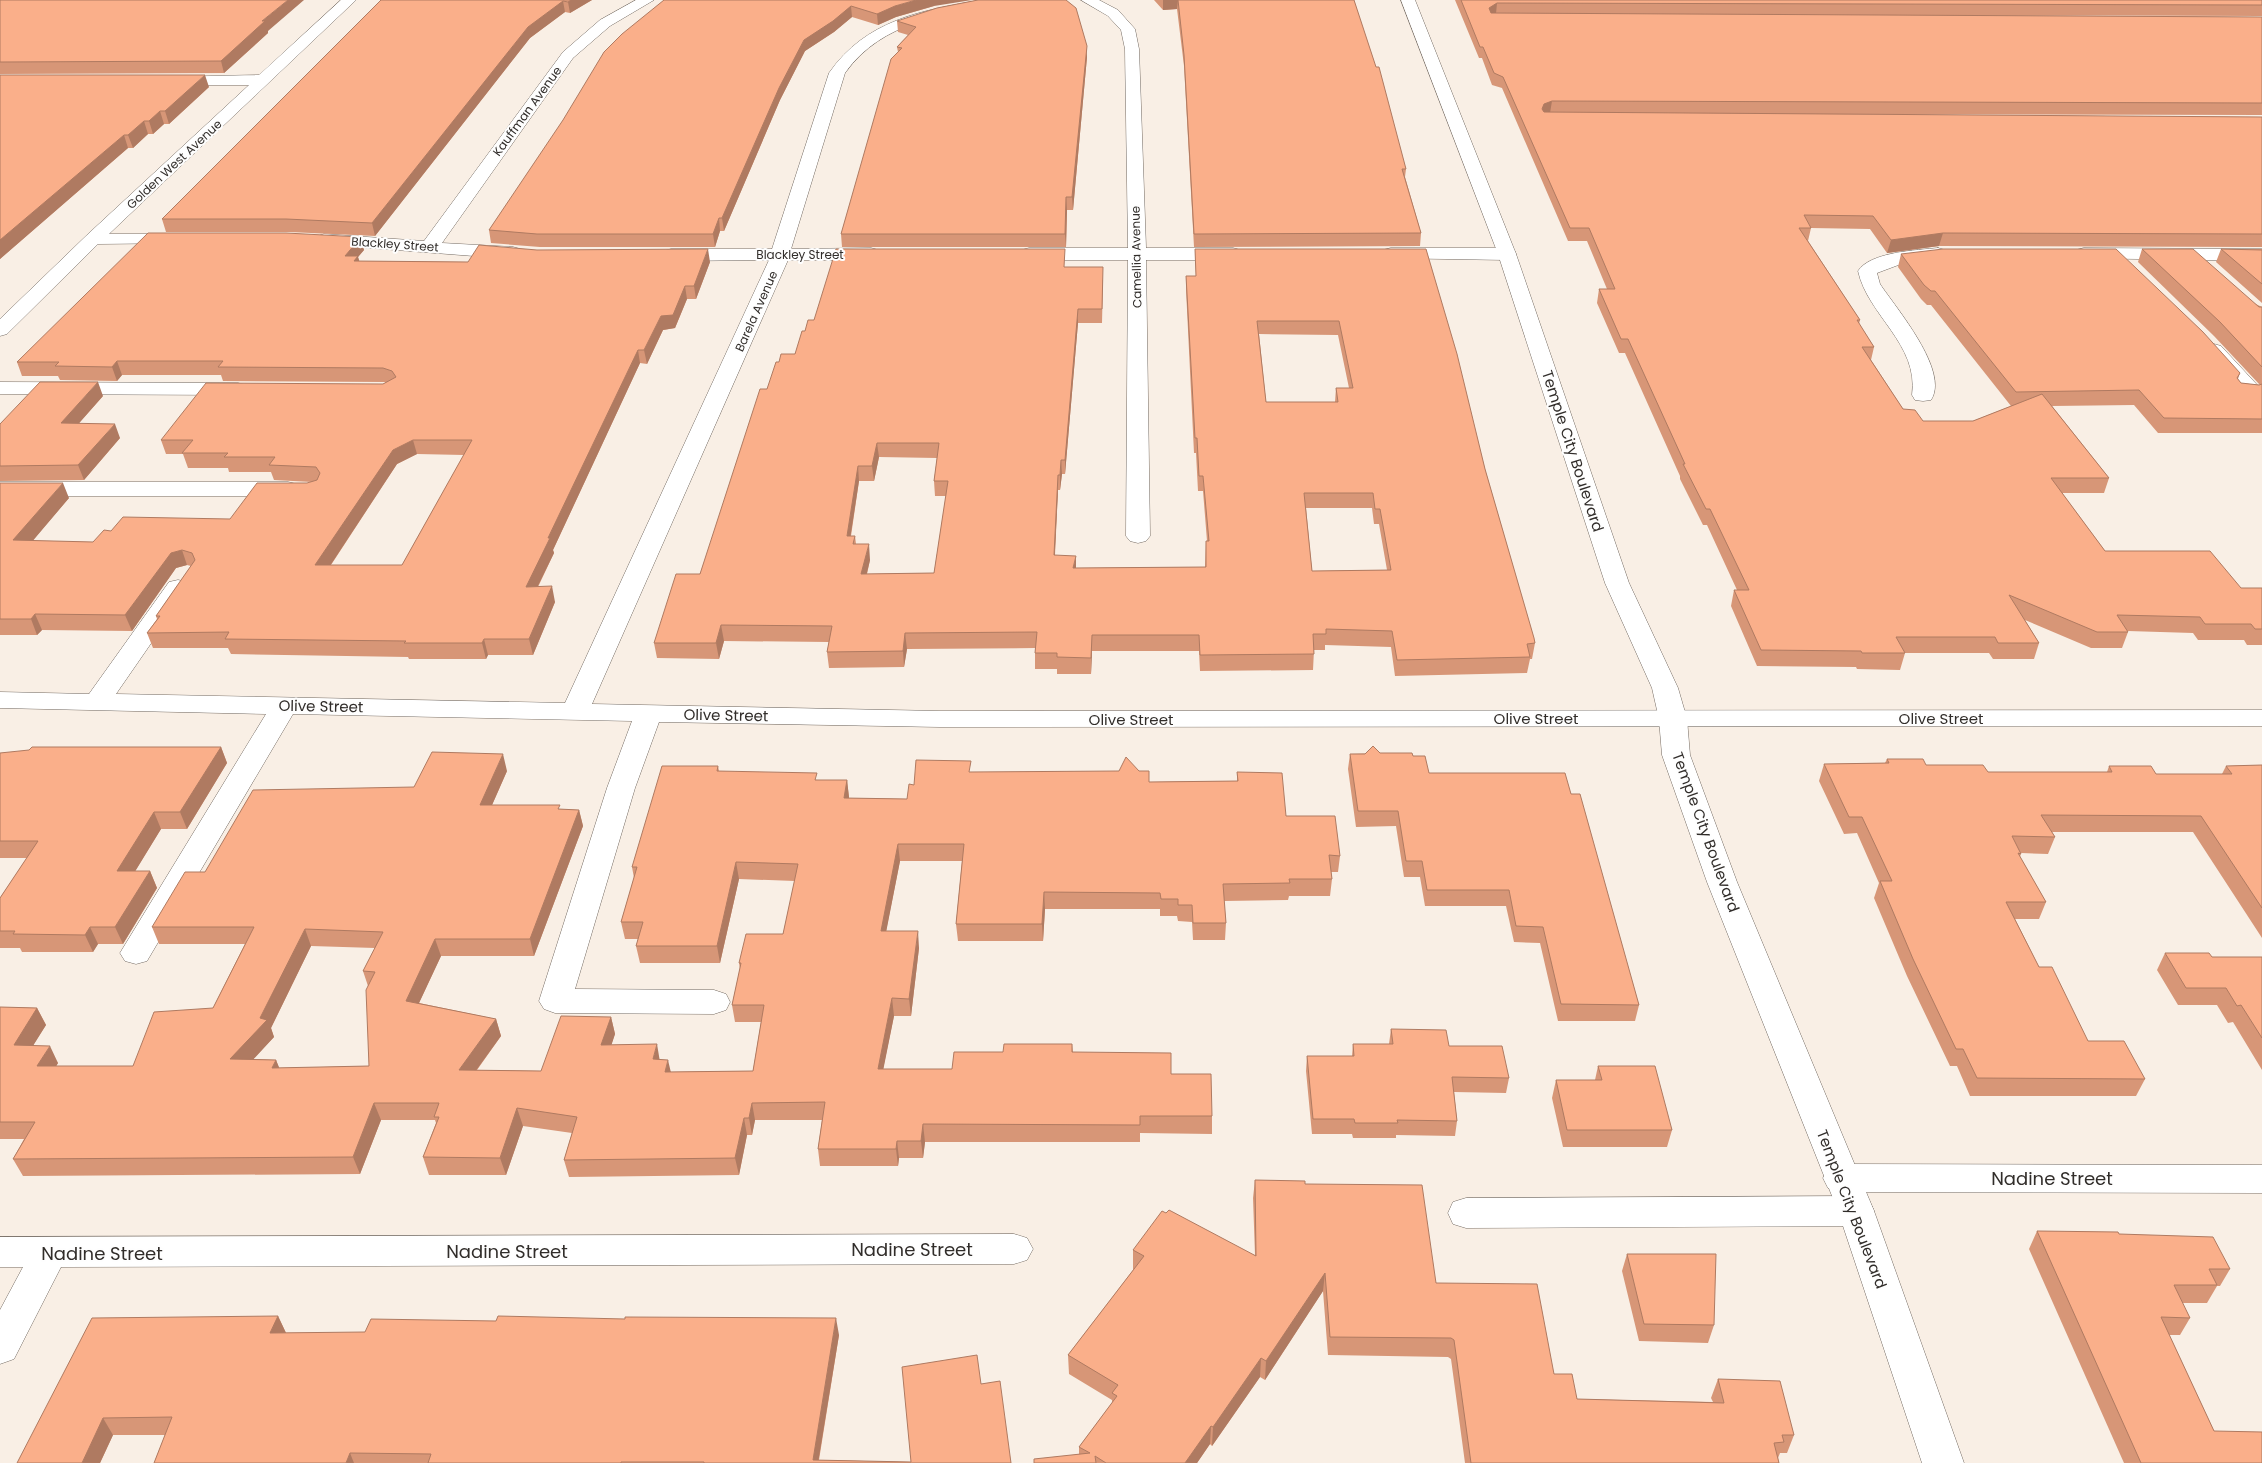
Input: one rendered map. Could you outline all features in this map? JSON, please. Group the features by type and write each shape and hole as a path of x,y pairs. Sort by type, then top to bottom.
{"street":[{"name":"Golden West Avenue","path":"0,330 93,239 349,0"},
{"name":"Kauffman Avenue","path":"430,246 568,55 591,31 614,16 647,0"},
{"name":"Barela Avenue","path":"574,713 780,254 837,73 846,58 857,47 892,27 949,11 1004,0"},
{"name":"Camellia Avenue","path":"1088,0 1113,13 1128,29 1130,43 1137,254 1138,536"},
{"name":"Temple City Boulevard","path":"1408,0 1507,254 1617,583 1665,688 1672,719 1676,755 1722,882 1856,1211 1943,1463"},
{"path":"156,80 264,80"},
{"path":"93,239 201,239"},
{"name":"Blackley Street","path":"308,240 430,246 530,254"},
{"name":"Blackley Street","path":"656,255 889,254"},
{"path":"1008,254 1246,254"},
{"path":"1376,254 1507,254"},
{"path":"1923,396 1925,378 1914,350 1870,284 1867,271 1879,263 1899,257 1958,254"},
{"path":"2067,254 2262,255"},
{"path":"2116,254 2138,274"},
{"path":"2194,255 2216,273"},
{"path":"2200,335 2253,392 2244,392"},
{"path":"0,388 258,389"},
{"path":"0,490 312,489"},
{"path":"97,702 187,574"},
{"name":"Olive Street","path":"0,700 940,719 2262,718"},
{"path":"136,953 285,705"},
{"path":"648,714 621,788 555,1001 714,1002"},
{"name":"Nadine Street","path":"1841,1178 2262,1179"},
{"path":"1466,1213 1856,1211"},
{"name":"Nadine Street","path":"0,1252 1014,1249"},
{"path":"0,1347 50,1253"}],"building":[{"path":"0,0 288,0 262,21 265,21 221,61 0,62"},
{"path":"381,0 571,0 568,2 563,1 528,27 372,223 286,219 162,219"},
{"path":"664,0 916,0 877,14 851,6 833,21 804,40 779,88 722,218 719,218 713,234 537,234 489,230 563,120 604,52 622,34"},
{"path":"978,0 1066,0 1076,8 1087,46 1072,197 1066,197 1065,234 841,234 891,59 902,48 897,47 916,27 897,21 937,8"},
{"path":"1178,0 1354,0 1376,67 1379,67 1406,169 1402,169 1421,233 1194,234 1184,55"},
{"path":"1461,0 2262,0 2262,5 1497,3 1489,8 1491,13 2262,17 2262,103 1552,101 1544,104 1542,109 1544,112 2262,117 2262,234 1943,233 1891,240 1873,216 1804,215 1811,228 1799,228 1860,320 1857,320 1874,347 1862,347 1903,409 1915,410 1923,421 1973,421 2042,394 2109,478 2051,478 2105,551 2210,551 2241,588 2262,588 2262,629 2255,629 2251,624 2205,624 2200,617 2117,615 2128,632 2097,632 2009,595 2039,643 1998,643 1995,637 1896,637 1905,653 1761,650 1734,590 1749,590 1710,509 1706,509 1683,464 1685,464 1628,339 1621,339 1599,289 1615,289 1589,228 1570,228 1503,77 1494,73 1483,47 1480,47"},
{"path":"0,75 205,75 165,111 160,111 149,121 144,121 128,135 124,135 0,240"},
{"path":"148,233 286,233 361,237 345,256 358,256 354,261 468,262 479,245 537,250 708,249 694,286 685,286 673,315 661,316 644,350 638,350 548,538 550,538 526,587 552,586 529,639 484,639 482,643 404,643 406,641 225,639 229,632 147,633 160,616 156,616 195,560 192,553 182,550 171,553 125,615 35,614 31,619 0,619 0,483 63,483 13,540 93,542 104,530 111,531 123,517 230,519 257,483 307,483 317,480 320,473 316,467 269,465 275,457 224,457 228,453 182,453 193,440 161,440 206,383 383,384 396,377 392,371 383,368 218,367 223,361 117,361 112,367 55,366 59,362 17,362","holes":["413,440 472,440 402,565 315,565 393,450"]},
{"path":"836,249 1065,249 1064,267 1103,267 1102,309 1078,309 1065,460 1061,460 1060,475 1058,475 1054,555 1076,556 1073,568 1206,567 1206,541 1209,541 1203,476 1199,476 1197,438 1195,438 1186,276 1196,276 1195,249 1426,249 1457,354 1485,469 1534,638 1535,643 1527,644 1530,657 1397,660 1392,631 1326,629 1326,634 1313,634 1314,654 1200,655 1199,635 1092,635 1091,658 1057,657 1057,653 1035,653 1037,632 905,633 903,651 827,652 832,626 721,625 716,643 654,643 676,574 700,574 760,389 767,389 776,362 779,362 781,354 795,354 802,331 805,331 808,320 814,320","holes":["1257,321 1339,321 1353,388 1336,388 1338,402 1266,402","877,443 939,443 934,481 948,481 934,573 861,574 869,544 853,544 855,536 847,536 858,466 872,466","1304,493 1373,493 1375,509 1380,509 1391,570 1312,571"]},
{"path":"1943,249 2116,249 2203,332 2240,373 2237,378 2241,383 2262,384 2262,419 2164,418 2139,390 2016,392 1935,291 1931,291 1924,285 1901,254"},
{"path":"2142,249 2193,249 2259,307 2262,307 2262,367 2220,322"},
{"path":"2221,249 2262,250 2262,284"},
{"path":"40,382 98,382 61,423 115,424 78,465 0,466 0,424"},
{"path":"1373,746 1380,753 1412,753 1413,756 1425,756 1429,773 1565,773 1571,794 1580,794 1639,1005 1561,1004 1543,927 1516,926 1509,890 1427,890 1422,861 1406,861 1398,811 1358,811 1350,754 1365,754"},
{"path":"32,747 221,747 180,812 154,812 117,871 150,871 115,927 90,927 85,935 13,934 15,931 0,931 0,898 38,841 0,841 0,753 29,750"},
{"path":"432,752 503,754 480,805 560,805 558,809 579,810 530,939 435,939 406,1001 496,1019 459,1070 541,1071 561,1016 611,1017 601,1045 657,1044 653,1059 668,1060 665,1072 753,1071 764,1005 732,1005 741,963 739,963 746,934 783,934 798,864 736,862 717,946 636,946 643,922 621,922 637,867 632,867 662,766 718,766 717,771 817,773 815,780 847,780 844,798 907,799 909,784 914,785 916,760 971,761 969,772 1119,771 1126,757 1139,771 1149,771 1149,782 1238,781 1237,772 1282,773 1286,816 1335,816 1340,856 1329,855 1332,879 1289,879 1290,883 1223,884 1226,923 1193,923 1192,905 1178,905 1178,899 1161,899 1160,893 1044,892 1042,924 956,924 964,844 898,844 881,931 918,931 909,999 892,998 878,1069 952,1069 954,1052 1003,1052 1004,1044 1072,1044 1072,1052 1171,1053 1171,1074 1211,1074 1212,1116 1140,1116 1140,1125 923,1124 921,1141 897,1141 896,1149 818,1149 825,1102 752,1103 749,1118 744,1118 735,1158 564,1160 577,1117 517,1108 500,1158 423,1157 439,1117 434,1117 439,1103 374,1103 353,1157 13,1159 35,1122 0,1122 0,1007 37,1008 14,1045 50,1046 37,1066 133,1066 154,1012 213,1008 254,927 152,927 185,872 205,872 253,790 414,787","holes":["305,929 383,932 363,971 375,972 366,990 369,1066 272,1068 276,1060 230,1059 267,1020 260,1018"]},
{"path":"1887,759 1923,759 1926,765 1983,765 1988,772 2112,772 2109,766 2151,766 2156,774 2232,774 2226,766 2262,765 2262,908 2201,816 2041,815 2055,837 2012,836 2021,854 2018,853 2046,902 2006,902 2039,967 2052,967 2088,1041 2124,1041 2145,1079 1977,1078 1963,1049 1956,1049 1913,959 1880,881 1892,881 1862,817 1849,817 1824,764 1889,763"},
{"path":"2165,953 2209,953 2212,957 2262,957 2262,1038 2241,1005 2237,1006 2226,988 2186,988"},
{"path":"1391,1029 1446,1030 1449,1046 1502,1046 1509,1078 1452,1077 1457,1121 1397,1120 1398,1123 1355,1123 1354,1119 1313,1119 1307,1056 1354,1056 1353,1044 1393,1044"},
{"path":"1598,1066 1655,1066 1672,1130 1567,1130 1556,1080 1602,1080"},
{"path":"1255,1180 1305,1181 1305,1184 1422,1185 1436,1283 1537,1284 1554,1374 1572,1374 1577,1399 1724,1403 1718,1379 1780,1381 1794,1435 1782,1435 1784,1442 1774,1443 1779,1463 1471,1463 1454,1340 1451,1338 1330,1337 1325,1273 1266,1361 1261,1358 1213,1427 1211,1426 1185,1463 1106,1463 1095,1456 1096,1463 1034,1463 1034,1459 1090,1453 1079,1447 1117,1396 1112,1393 1118,1385 1068,1355 1144,1256 1133,1250 1162,1211 1166,1213 1169,1210 1256,1256"},
{"path":"2037,1231 2118,1232 2119,1234 2213,1237 2230,1269 2209,1269 2217,1285 2174,1285 2190,1318 2161,1317 2214,1431 2262,1432 2262,1463 2141,1463"},
{"path":"1627,1254 1716,1254 1714,1325 1644,1324"},
{"path":"278,1316 270,1333 365,1332 371,1319 496,1321 498,1316 625,1319 625,1317 836,1318 813,1460 911,1462 902,1367 977,1355 981,1384 1000,1381 1011,1463 428,1463 431,1454 350,1453 346,1463 154,1463 172,1417 103,1418 82,1463 17,1463 92,1318"}]}
